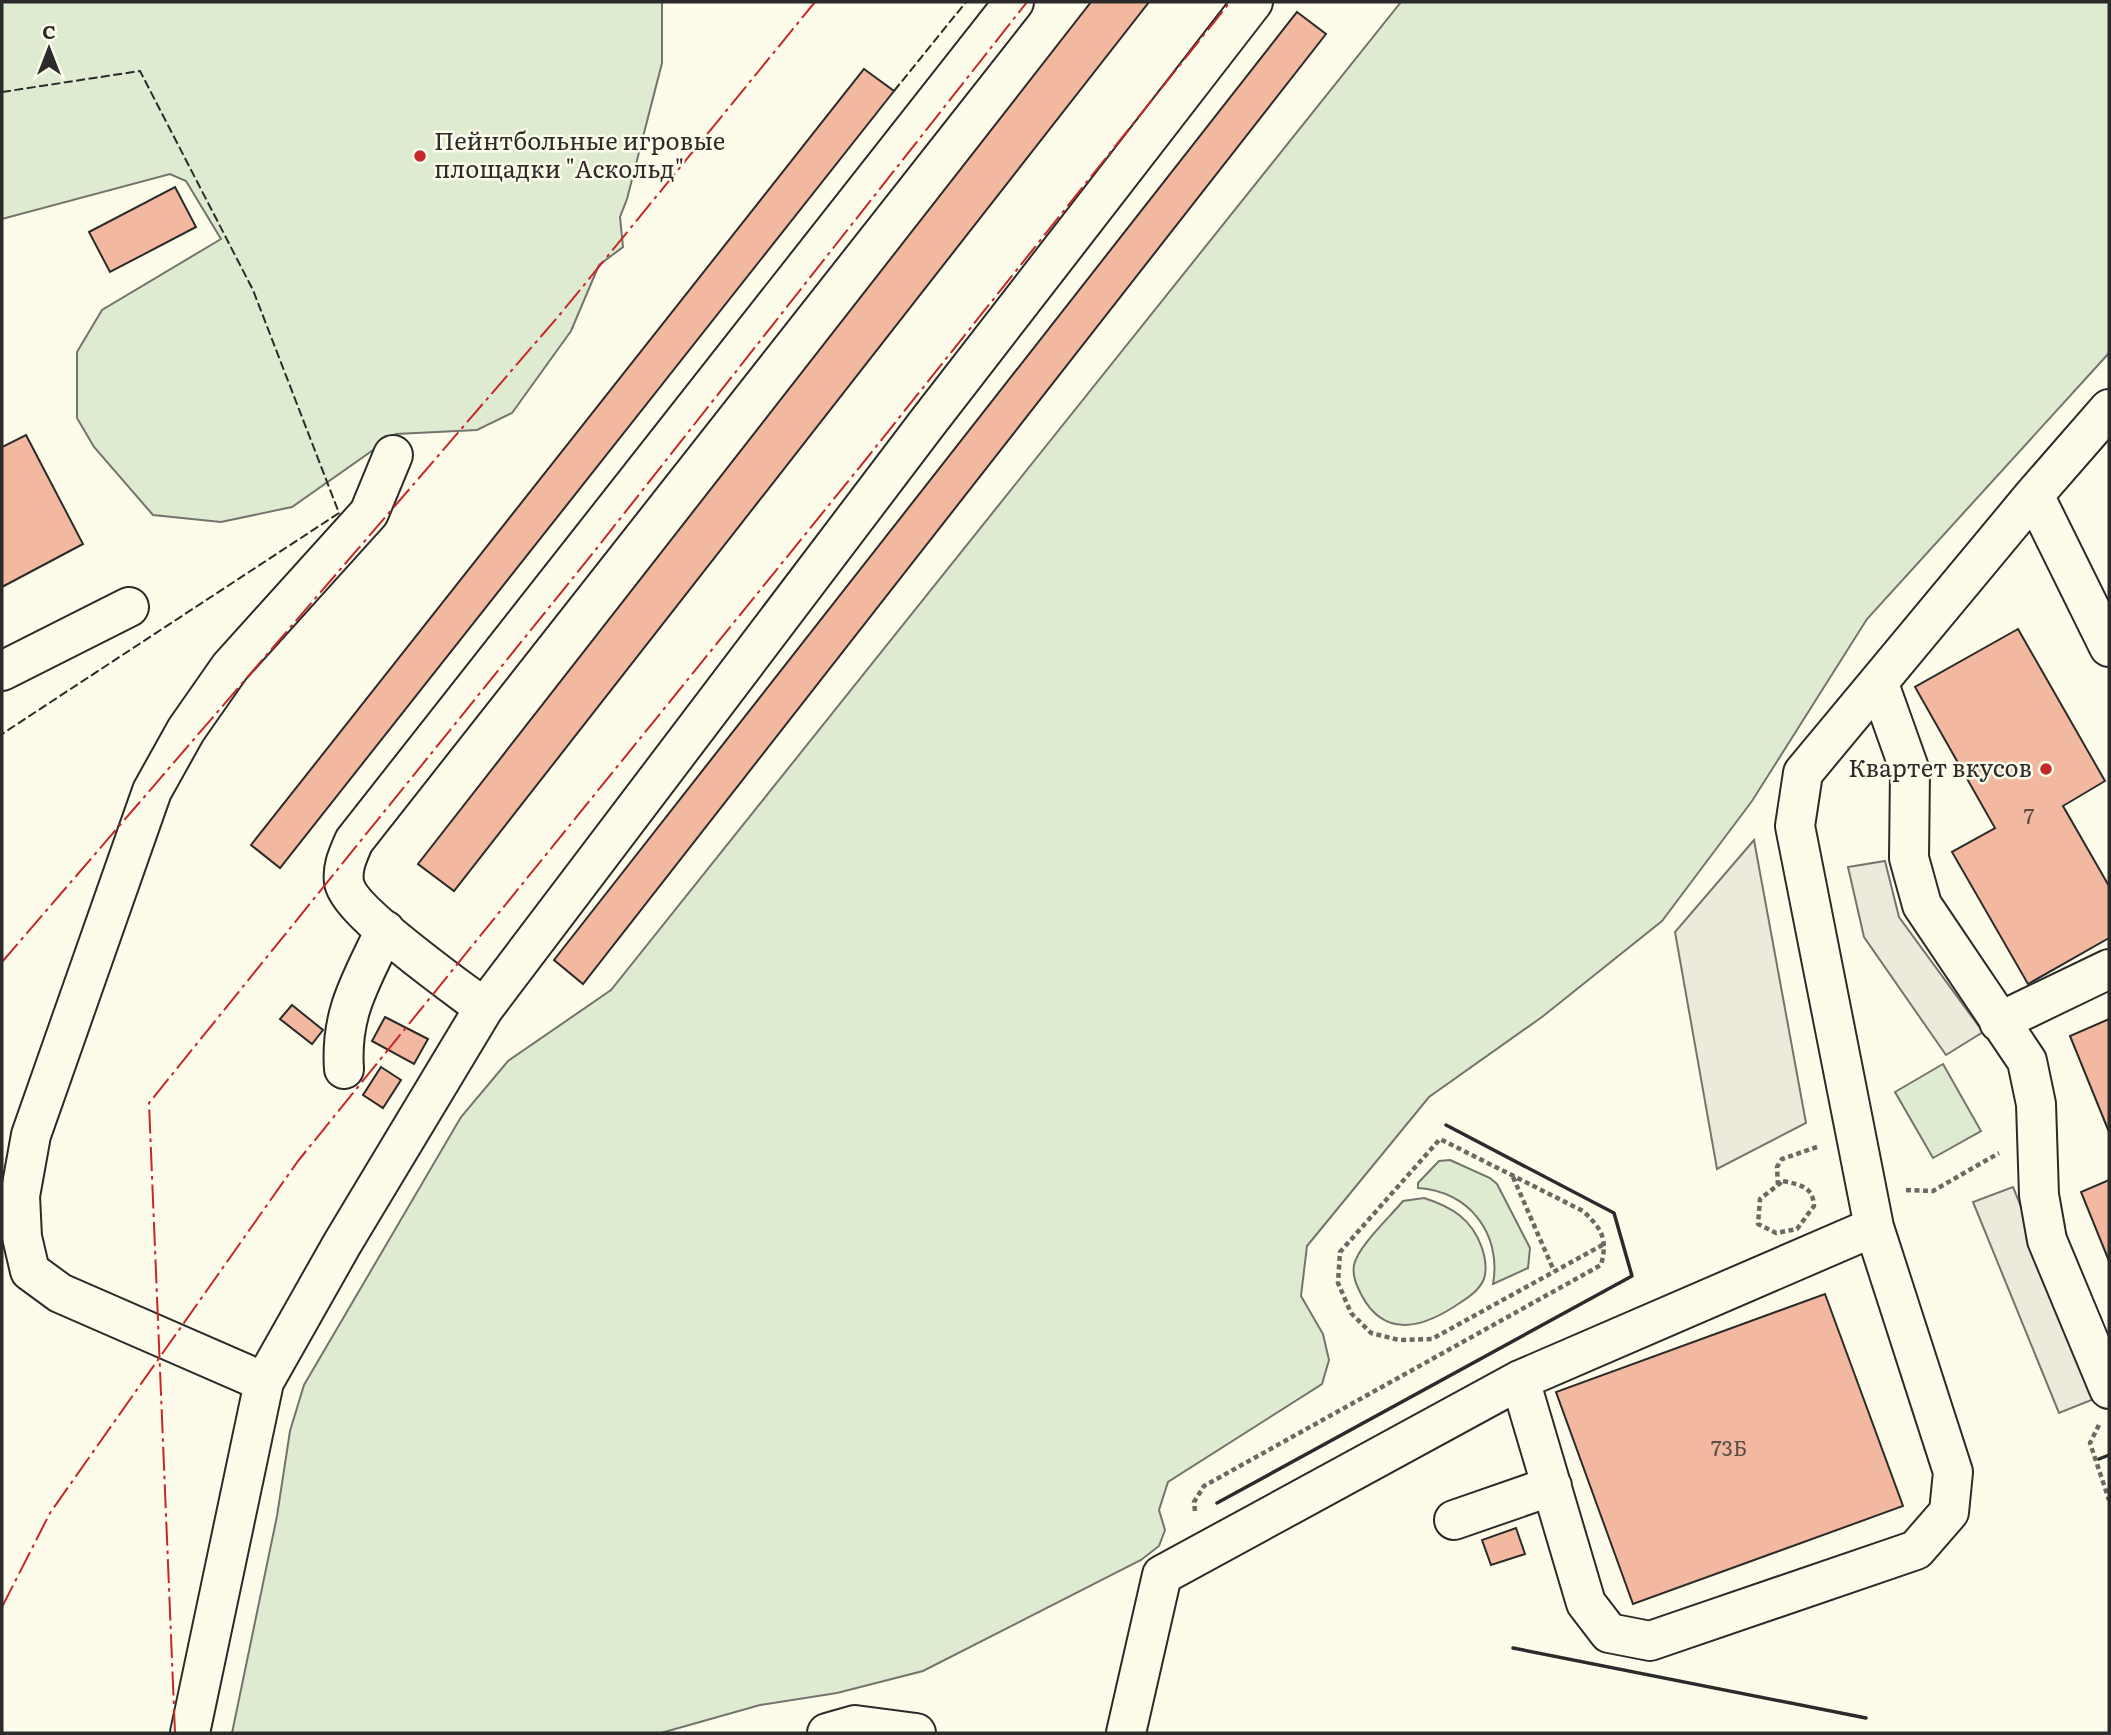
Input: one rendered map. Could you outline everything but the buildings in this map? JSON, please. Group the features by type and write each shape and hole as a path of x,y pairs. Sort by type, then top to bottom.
{"street":[{"path":"484,1008 360,908 344,885 344,864 354,841 1014,2"},
{"path":"190,1733 264,1382 341,1244 484,1008 928,422 1253,2"},
{"path":"1520,1380 1587,1603 1609,1633 1650,1641 1916,1550 1948,1513 1953,1472 1874,1227 1795,825 1803,774 2034,495 2109,410"},
{"path":"264,1382 60,1293 30,1271 22,1237 20,1196 31,1135 152,792 186,730 230,667 369,513 393,455"},
{"path":"2034,495 2109,647"},
{"path":"2,671 129,607"},
{"path":"1879,684 1910,771 1909,858 1922,905 2027,1061 2036,1104 2039,1195 2047,1240 2104,1406"},
{"path":"344,1069 343,1030 349,1010 385,930"},
{"path":"1999,1023 2109,969"},
{"path":"1126,1733 1162,1575 1520,1380 1874,1227"},
{"path":"1454,1520 1552,1486"},
{"path":"827,1733 855,1725 916,1733"}],"path":[{"path":"1866,1189 1933,1191 2037,1131"},
{"path":"1197,1522 1194,1502 1204,1486 1601,1265 1605,1243 1601,1228 1583,1211 1440,1139 1340,1252 1338,1283 1352,1313 1371,1333 1399,1340 1432,1339 1605,1243"},
{"path":"1778,1185 1777,1167 1782,1159 1820,1147"},
{"path":"1513,1176 1554,1271"},
{"path":"1783,1181 1804,1185 1813,1195 1814,1206 1797,1229 1776,1233 1758,1224 1760,1199 1778,1185 1783,1181"},
{"path":"2104,1406 2090,1443 2109,1500"}],"green space":[{"path":"2,2 662,2 662,63 620,217 623,247 599,265 571,331 512,413 477,430 396,434 292,507 221,522 153,515 94,447 77,418 77,352 102,310 221,239 186,181 170,174 2,219"},
{"path":"1401,2 2109,2 2109,353 1867,619 1752,801 1662,921 1542,1017 1429,1097 1307,1246 1301,1296 1323,1334 1329,1360 1322,1384 1168,1482 1159,1510 1165,1530 1159,1546 1141,1560 923,1671 837,1693 760,1705 661,1733 232,1733 277,1516 290,1431 304,1385 461,1117 508,1061 611,990"},
{"path":"1943,1064 1981,1131 1933,1158 1895,1092"},
{"path":"1450,1160 1490,1178 1497,1184 1530,1248 1528,1268 1493,1284 1492,1248 1487,1232 1478,1218 1452,1197 1418,1188 1418,1183 1439,1161"},
{"path":"1424,1198 1460,1215 1473,1229 1484,1255 1484,1279 1470,1296 1440,1315 1415,1324 1392,1323 1371,1309 1362,1296 1354,1277 1354,1265 1368,1241 1403,1201"}],"shaded area":[{"path":"1754,840 1806,1123 1717,1169 1675,932"},
{"path":"1885,861 1899,917 1983,1032 1946,1055 1864,937 1848,867"},
{"path":"2013,1187 2099,1397 2059,1413 1973,1202"}],"fence":[{"path":"894,91 966,2"},
{"path":"2,92 140,71 253,290 339,513 2,734"}],"wall":[{"path":"1217,1503 1632,1276 1614,1213 1446,1125"},
{"path":"2099,1459 2109,1455"},
{"path":"1513,1648 1866,1718"}],"power":[{"path":"2,962 562,312 815,2"},
{"path":"175,1733 149,1103 593,553 1027,2"},
{"path":"2,1607 50,1513 298,1161 867,458 1230,2"}],"place":[{"name":"Пейнтбольные игровые площадки \"Аскольд\"","path":"420,156"},
{"name":"Квартет вкусов","path":"2046,769"}]}
